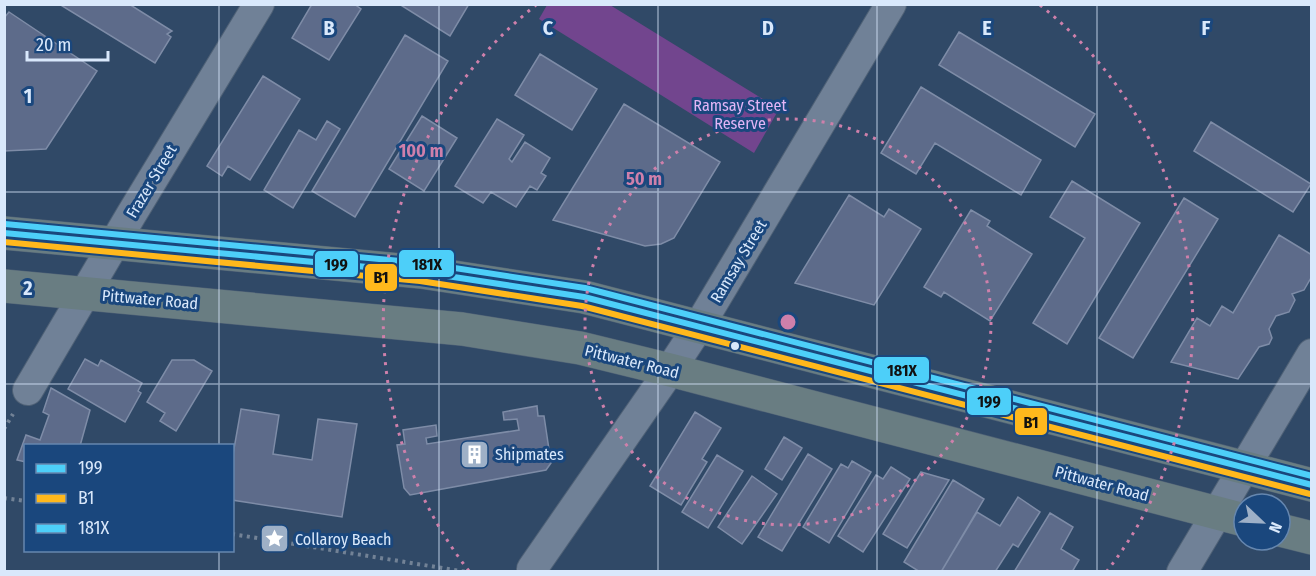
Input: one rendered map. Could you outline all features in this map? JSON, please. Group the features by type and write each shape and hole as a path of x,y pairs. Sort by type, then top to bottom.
{"highway":[{"path":"4,233 421,272 584,297 1311,484"},
{"name":"Pittwater Road","path":"4,286 462,328 580,348 1230,517"},
{"path":"1292,533 1311,538"}],"street":[{"name":"Frazer Street","path":"27,390 259,4"},
{"name":"Ramsay Street","path":"532,569 699,326 891,4"},
{"path":"1182,572 1230,517 1243,467 1311,354"}],"path":[{"path":"4,498 24,501"},
{"path":"234,534 467,572"}],"green space":[{"name":"Ramsay Street Reserve","path":"547,5 610,5 779,109 754,153 539,19"}],"building":[{"path":"59,4 129,4 172,31 167,34 171,37 155,63"},
{"path":"312,4 354,4 361,9 329,60 292,38"},
{"path":"399,4 469,4 450,36"},
{"path":"9,12 97,71 46,149 4,151 4,18"},
{"path":"959,32 1095,114 1075,147 939,65"},
{"path":"405,35 448,61 355,217 312,191"},
{"path":"540,54 597,89 572,130 515,95"},
{"path":"263,76 300,99 250,180 228,166 222,176 207,166"},
{"path":"921,87 1041,160 1021,195 935,143 916,174 881,153"},
{"path":"624,104 720,162 674,238 661,244 645,246 553,220"},
{"path":"422,116 457,138 424,191 389,169"},
{"path":"497,119 524,135 509,159 512,162 525,142 550,158 541,173 546,176 537,190 530,186 516,207 491,192 483,203 455,186"},
{"path":"327,121 340,129 293,208 264,190 299,130 316,140"},
{"path":"1211,122 1311,184 1293,212 1194,151"},
{"path":"1072,181 1140,223 1067,344 1033,323 1085,238 1050,217"},
{"path":"849,195 884,217 889,209 921,229 874,305 795,283"},
{"path":"1184,198 1218,219 1133,358 1099,338"},
{"path":"971,210 990,221 987,226 1032,254 990,321 944,292 941,297 924,287"},
{"path":"1279,235 1312,255 1312,276 1304,290 1292,294 1295,300 1289,312 1276,316 1269,329 1272,338 1269,344 1259,347 1238,379 1171,362 1197,318 1210,326 1222,306 1233,313"},
{"path":"85,359 98,366 101,360 142,383 138,391 141,393 125,422 68,389"},
{"path":"172,360 194,360 212,371 176,431 160,421 165,413 147,402"},
{"path":"51,388 90,410 81,444 24,444 24,462 17,460 26,435 40,440 49,415 43,412"},
{"name":"Shipmates","path":"537,406 538,416 544,416 551,463 546,470 410,495 404,488 397,445 405,444 403,430 436,425 437,436 426,438 427,444 519,430 517,419 504,420 503,412"},
{"path":"241,409 279,415 273,454 312,460 318,419 357,424 342,517 234,500 234,449"},
{"path":"695,412 721,428 702,459 707,462 681,505 650,486"},
{"path":"784,437 802,448 782,480 765,469"},
{"path":"808,454 832,469 782,551 758,537"},
{"path":"717,455 743,471 708,528 682,512"},
{"path":"852,461 871,472 829,543 803,527 841,464 848,468"},
{"path":"891,467 910,479 863,552 838,536 876,475 883,479"},
{"path":"921,472 949,480 907,548 883,534"},
{"path":"752,476 777,494 742,544 718,527"},
{"path":"953,480 984,499 941,572 920,572 904,562"},
{"path":"1018,497 1040,512 1018,547 1013,544 995,572 941,572 977,512 1000,526"},
{"path":"1050,513 1073,527 1061,549 1079,560 1072,572 1014,572"}],"transit line":[{"name":"181X","path":"5,224 422,263 585,288 1312,476"},
{"name":"199","path":"4,233 421,272 584,297 1312,485"},
{"name":"B1","path":"4,242 420,281 582,306 1310,494"}],"place":[{"name":"Shipmates","path":"474,454"},
{"name":"Collaroy Beach","path":"274,539"}]}
